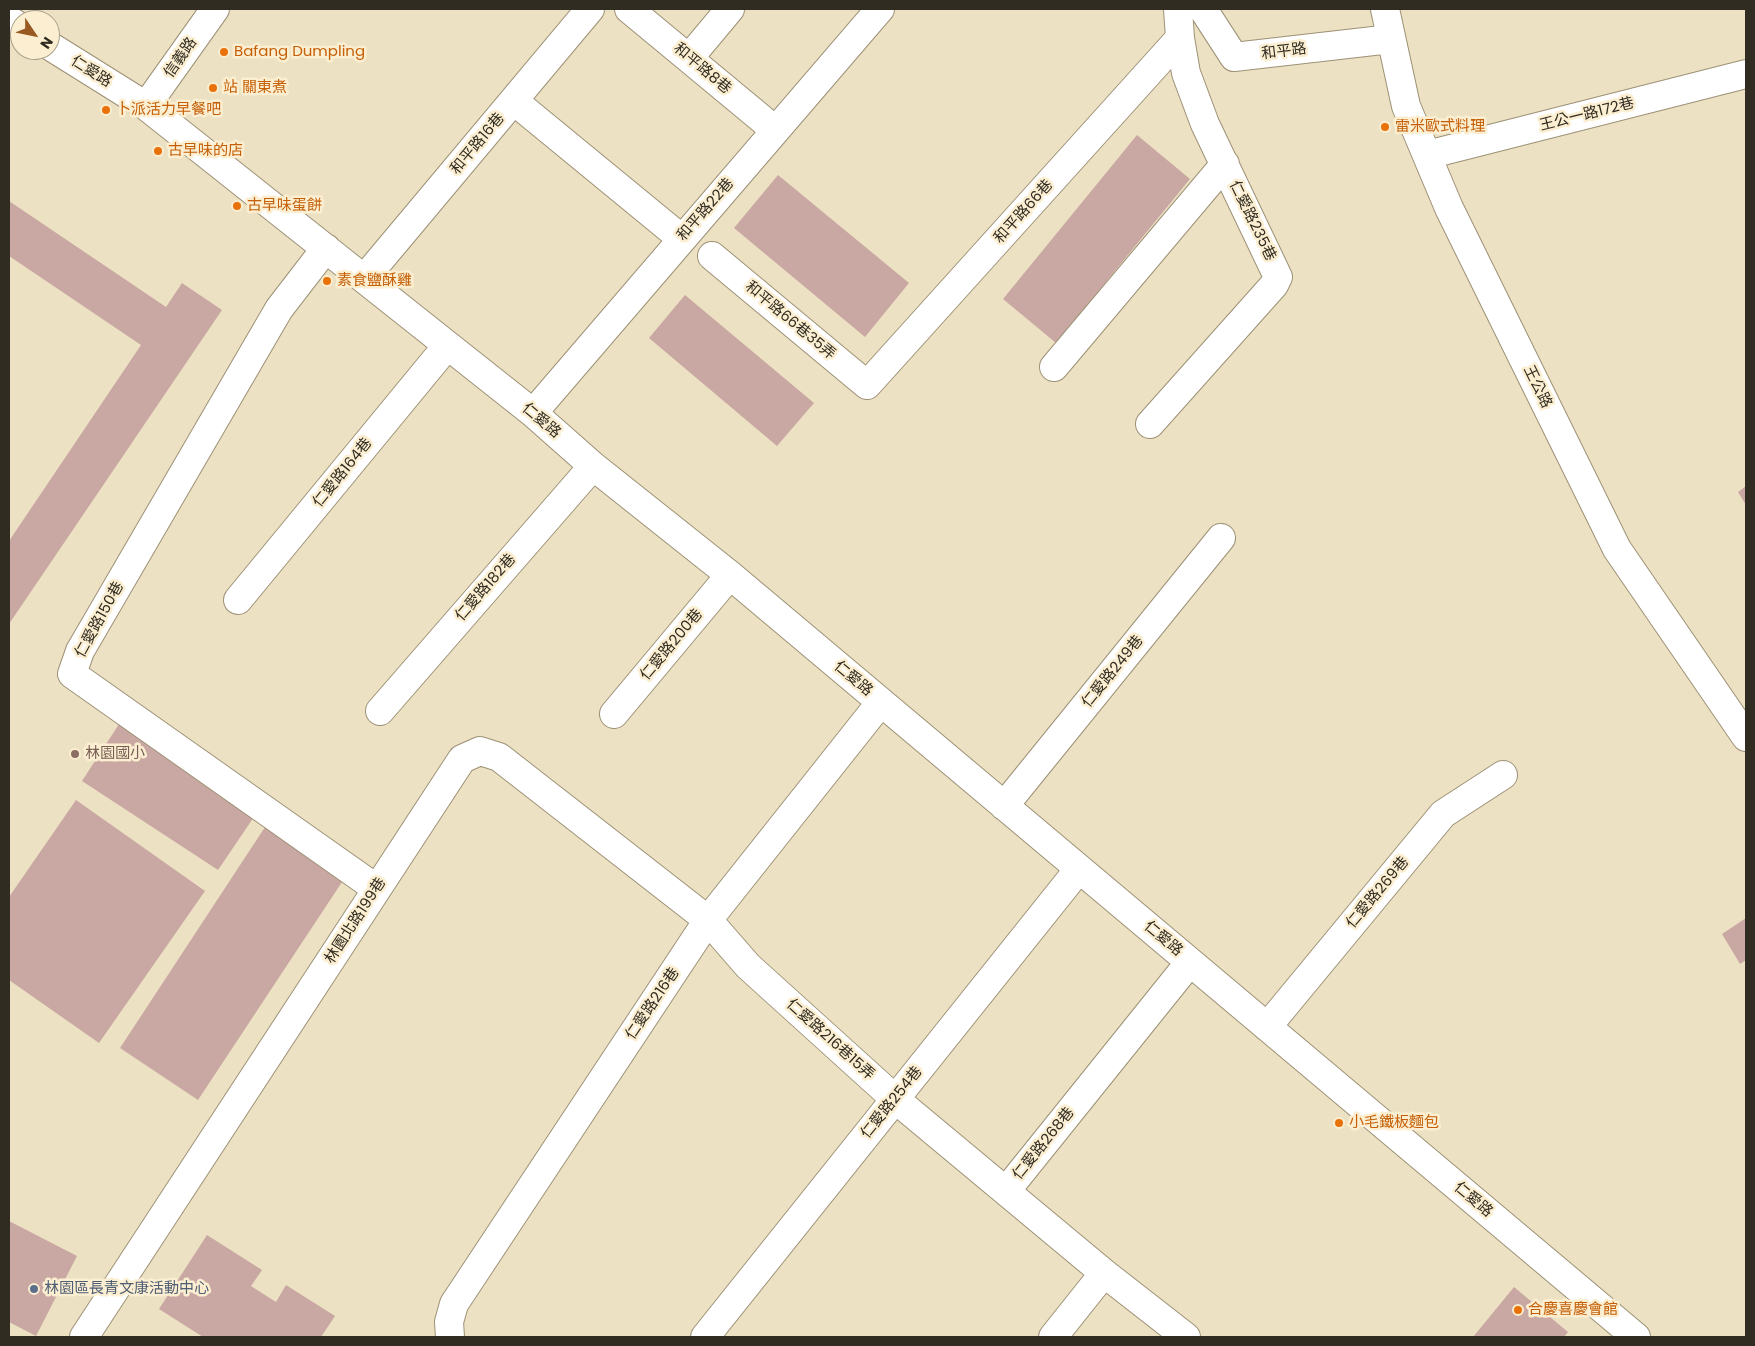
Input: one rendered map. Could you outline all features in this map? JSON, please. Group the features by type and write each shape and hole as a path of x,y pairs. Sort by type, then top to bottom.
{"street":[{"name":"信義路","path":"146,106 215,9"},
{"name":"和平路16巷","path":"364,279 590,9"},
{"name":"和平路8巷","path":"629,9 775,130"},
{"path":"689,58 730,9"},
{"name":"和平路22巷","path":"532,413 880,9"},
{"name":"仁愛路235巷","path":"1150,424 1274,285 1278,277 1206,124 1186,73 1180,38 1178,9"},
{"name":"和平路","path":"1203,9 1234,58 1391,39"},
{"name":"王公路","path":"1385,9 1406,106 1449,208 1617,549 1746,737"},
{"name":"和平路66巷","path":"867,385 1180,38"},
{"name":"仁愛路","path":"60,52 146,106 532,413 593,466 730,575 1636,1337"},
{"name":"王公一路172巷","path":"1427,155 1746,74"},
{"path":"514,101 682,239"},
{"path":"1054,367 1225,164"},
{"name":"仁愛路150巷","path":"326,248 279,309 80,651 72,674 377,889"},
{"name":"和平路66巷35弄","path":"712,256 867,385"},
{"name":"仁愛路164巷","path":"238,600 447,346"},
{"name":"仁愛路182巷","path":"380,711 593,466"},
{"name":"仁愛路249巷","path":"1004,806 1221,538"},
{"name":"仁愛路200巷","path":"614,714 730,575"},
{"name":"仁愛路216巷","path":"449,1329 454,1304 708,920 881,702"},
{"name":"林園北路199巷","path":"84,1337 462,758 480,751 499,757 708,920"},
{"name":"仁愛路269巷","path":"1267,1027 1443,814 1504,775"},
{"name":"仁愛路254巷","path":"705,1337 1079,869"},
{"name":"仁愛路216巷15弄","path":"708,920 748,966 895,1099 1006,1191"},
{"name":"仁愛路268巷","path":"1186,1337 1104,1273 1006,1191 1190,962"},
{"path":"1053,1337 1104,1273"}],"building":[{"path":"1137,135 1190,179 1056,343 1003,299"},
{"path":"778,175 909,283 865,337 734,228"},
{"path":"9,201 166,307 182,283 222,310 9,624 9,541 141,345 9,256"},
{"path":"685,295 814,403 777,446 649,338"},
{"path":"1746,486 1746,505 1738,492"},
{"path":"121,721 258,811 218,870 82,781"},
{"path":"76,800 205,891 99,1043 9,980 9,897"},
{"path":"267,824 346,876 198,1100 120,1048"},
{"path":"1746,918 1746,960 1740,964 1722,934"},
{"name":"林園區長青文康活動中心","path":"9,1221 77,1256 36,1336 9,1322"},
{"path":"207,1235 262,1270 251,1286 276,1302 286,1285 335,1316 321,1337 203,1337 159,1309"},
{"name":"合慶喜慶會館","path":"1514,1287 1568,1332 1564,1337 1473,1337"}],"place":[{"name":"Bafang Dumpling","path":"224,52"},
{"name":"站 關東煮","path":"213,88"},
{"name":"卜派活力早餐吧","path":"106,110"},
{"name":"雷米歐式料理","path":"1385,127"},
{"name":"古早味的店","path":"158,151"},
{"name":"古早味蛋餅","path":"237,206"},
{"name":"素食鹽酥雞","path":"327,281"},
{"name":"林園國小","path":"75,754"},
{"name":"小毛鐵板麵包","path":"1339,1123"},
{"name":"林園區長青文康活動中心","path":"34,1289"},
{"name":"合慶喜慶會館","path":"1518,1310"}]}
